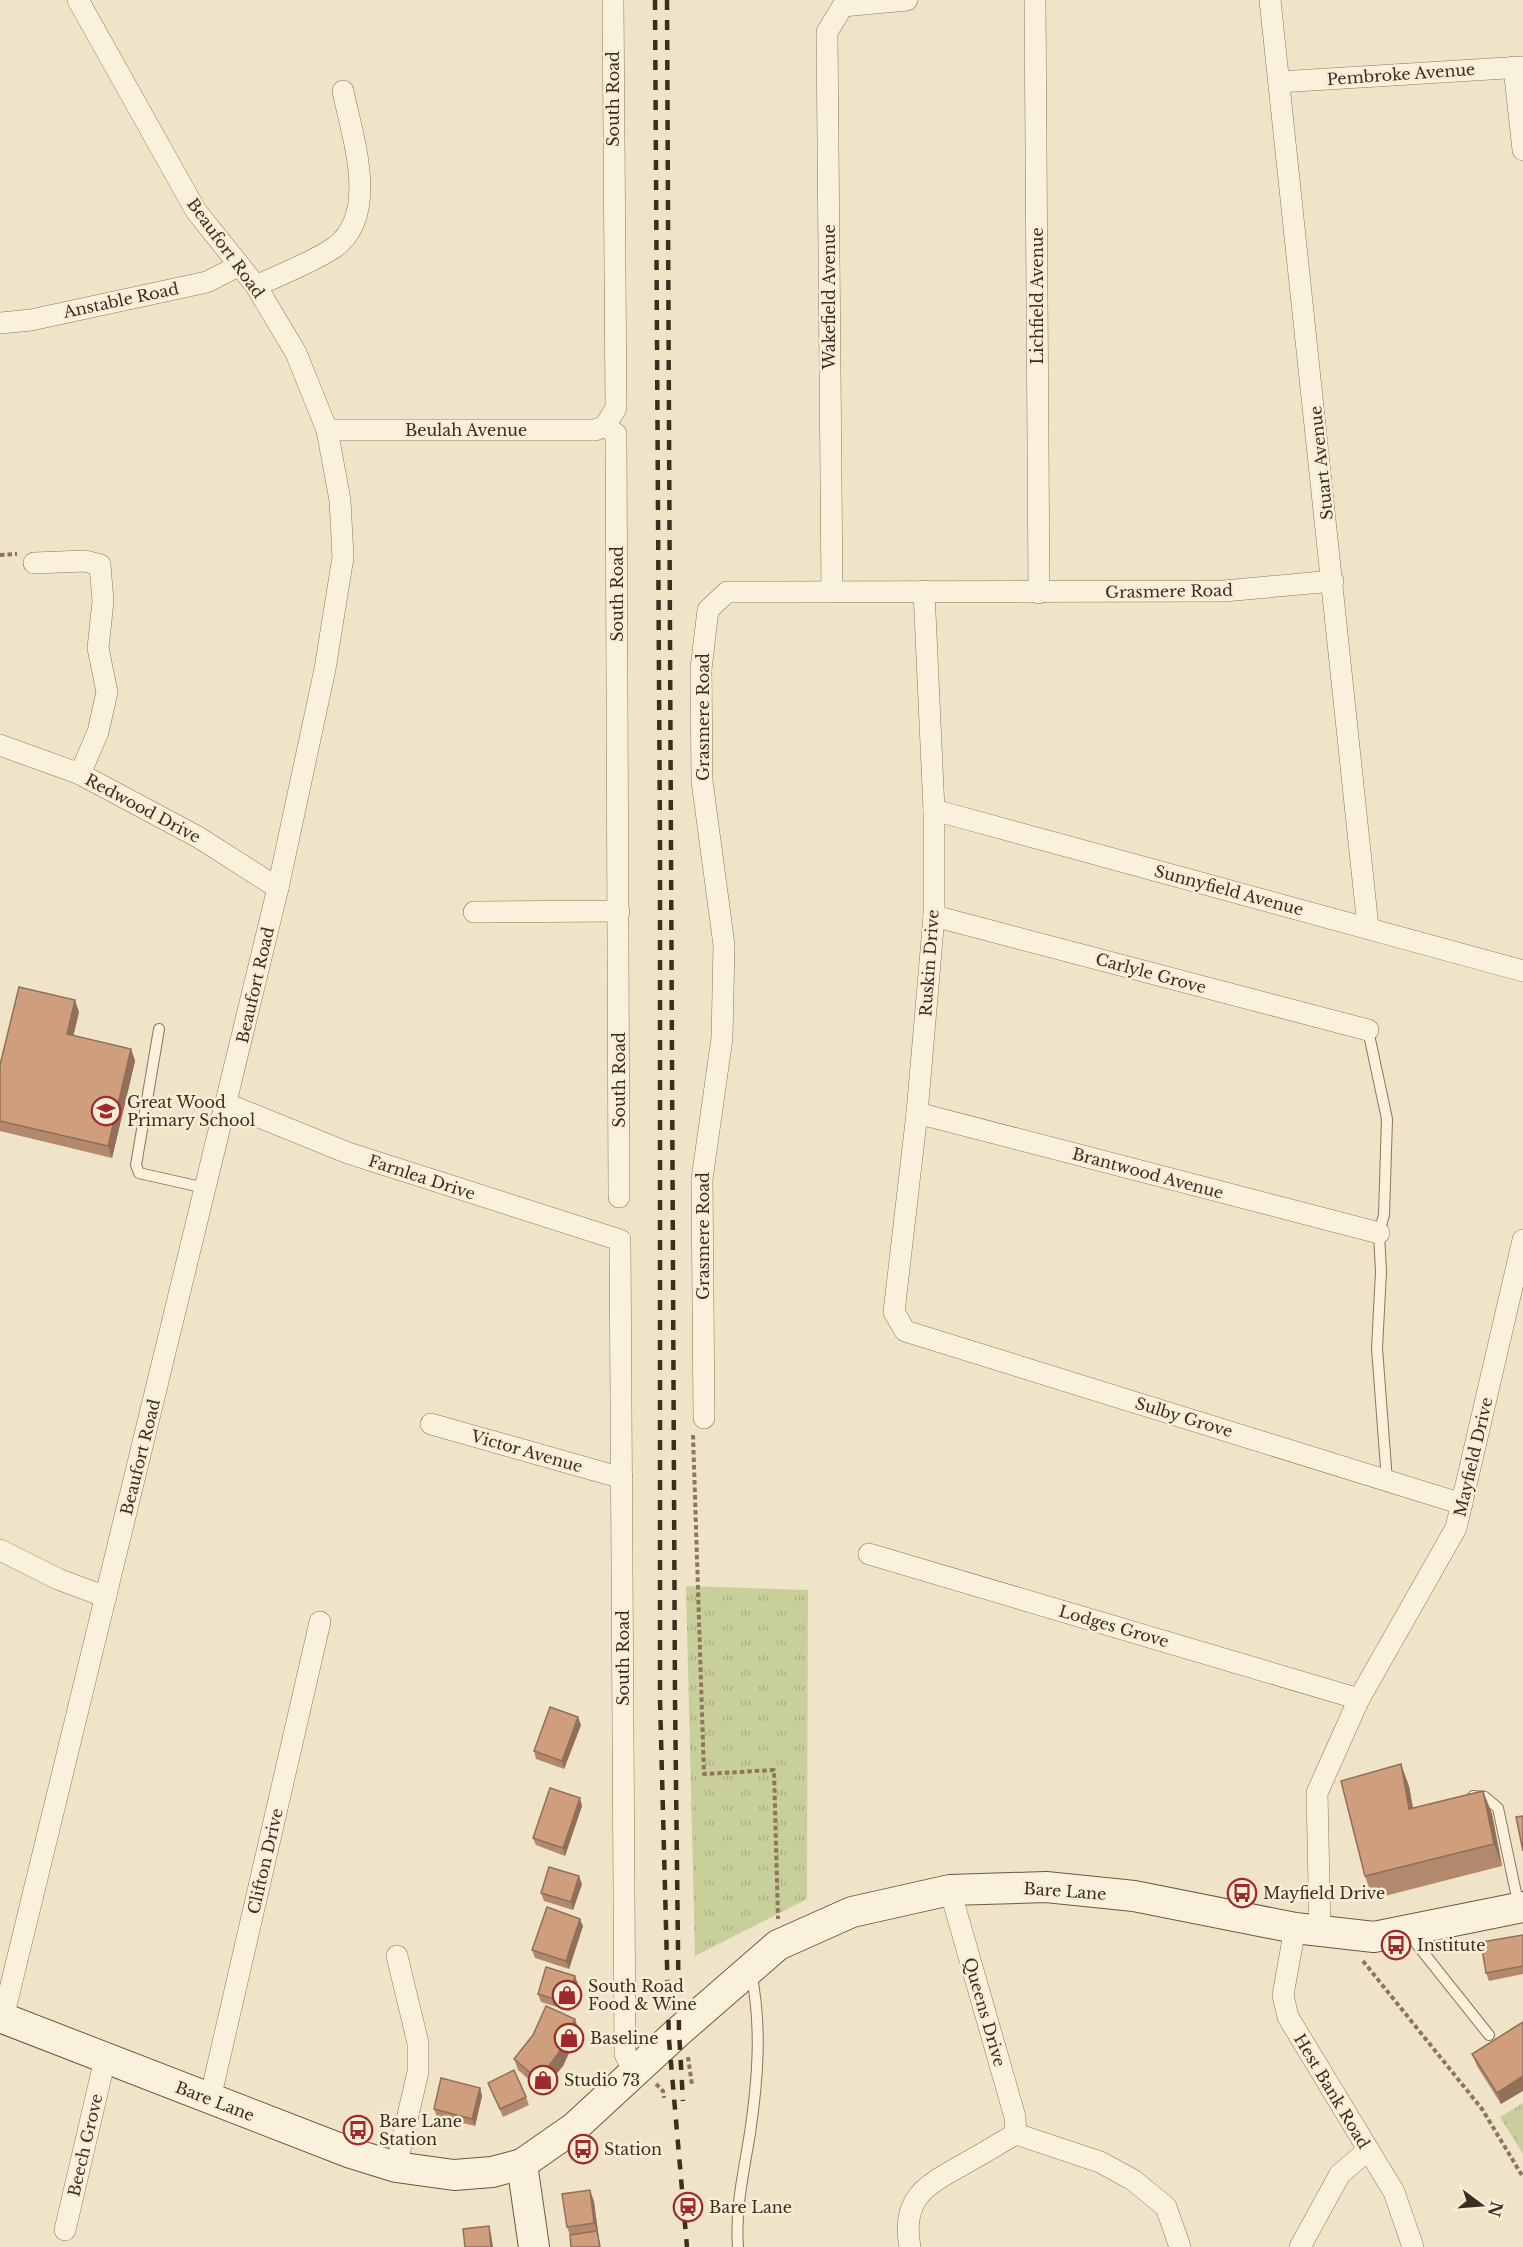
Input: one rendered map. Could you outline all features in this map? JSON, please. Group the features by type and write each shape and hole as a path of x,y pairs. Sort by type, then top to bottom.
{"main road":[{"name":"Bare Lane","path":"2,2018 210,2099 396,2167 454,2175 492,2172 522,2164 574,2127 778,1945 852,1912 950,1890 1046,1887 1134,1896 1319,1931 1374,1937 1521,1907"},
{"path":"522,2164 534,2247"}],"street":[{"name":"Beaufort Road","path":"2,2018 278,888 325,669 343,557 340,500 327,430 296,353 256,286 196,211 78,0"},
{"name":"South Road","path":"613,0 616,408 605,426 616,434 619,1197"},
{"name":"Wakefield Avenue","path":"832,591 827,32 843,6 907,0"},
{"name":"Lichfield Avenue","path":"1035,0 1039,592"},
{"name":"Stuart Avenue","path":"1270,0 1368,927"},
{"name":"Pembroke Avenue","path":"1279,82 1519,67"},
{"path":"1519,67 1523,150"},
{"path":"256,286 336,246 358,216 361,189 343,90"},
{"name":"Anstable Road","path":"0,323 31,320 207,282 238,266"},
{"name":"Beulah Avenue","path":"327,430 595,430 605,426"},
{"path":"34,563 85,561 100,565 103,601 98,648 107,692 98,732 80,774"},
{"name":"Grasmere Road","path":"704,1418 702,1179 722,1038 724,945 702,781 701,669 708,610 727,592 1224,591 1333,581"},
{"name":"Ruskin Drive","path":"905,1331 894,1312 917,1113 934,916 934,810 924,591"},
{"name":"Redwood Drive","path":"0,746 80,774 198,837 278,888"},
{"name":"Sunnyfield Avenue","path":"934,810 1523,971"},
{"path":"474,912 619,911"},
{"name":"Carlyle Grove","path":"934,916 1368,1030"},
{"name":"Farnlea Drive","path":"226,1104 348,1153 620,1240"},
{"name":"Brantwood Avenue","path":"917,1113 1379,1233"},
{"name":"South Road","path":"620,1240 625,2054 634,2073"},
{"name":"Mayfield Drive","path":"1319,1931 1317,1792 1359,1699 1456,1528 1523,1240"},
{"name":"Sulby Grove","path":"905,1331 1462,1504"},
{"name":"Victor Avenue","path":"431,1424 622,1478"},
{"path":"0,1550 58,1579 106,1597"},
{"name":"Lodges Grove","path":"869,1554 1359,1699"},
{"name":"Clifton Drive","path":"210,2099 320,1622"},
{"name":"Queens Drive","path":"950,1890 1014,2117 1016,2134"},
{"name":"Hest Bank Road","path":"1319,1931 1283,1995 1288,2017 1367,2151 1394,2192 1413,2247"},
{"path":"396,2167 418,2072 418,2043 397,1956"},
{"name":"Beech Grove","path":"64,2230 105,2059"},
{"path":"910,2247 907,2230 909,2213 933,2180 1016,2134 1100,2162 1133,2181 1166,2207 1180,2247"},
{"path":"1300,2247 1340,2174 1367,2151"}],"lane":[{"path":"159,1029 136,1165 139,1173 205,1188"},
{"path":"1368,1030 1387,1119 1384,1215 1379,1233 1381,1272 1377,1348 1387,1481"},
{"path":"1465,1797 1485,1797 1498,1808 1521,1907"},
{"path":"1407,1932 1489,2035"},
{"path":"738,2247 736,2219 758,2063 758,2006 751,1969"}],"path":[{"path":"704,1418 692,1419 704,1774 774,1770 778,1945"},
{"path":"1319,1931 1482,2109 1523,2177"}],"green space":[{"path":"686,1586 808,1590 807,1899 695,1956"},
{"path":"1523,2103 1523,2154 1500,2117"},
{"path":"1523,2109 1523,2147 1506,2120"}],"building":[{"path":"19,987 75,1000 67,1034 131,1049 108,1146 0,1121 0,1065"},
{"path":"550,1707 578,1717 562,1761 534,1751"},
{"path":"1401,1764 1409,1809 1483,1791 1494,1844 1365,1876 1341,1781"},
{"path":"550,1788 580,1798 563,1848 533,1838"},
{"path":"1523,1816 1523,1851 1516,1817"},
{"path":"549,1867 579,1876 571,1902 541,1893"},
{"path":"547,1907 580,1919 566,1961 532,1950"},
{"path":"1523,1935 1523,1966 1486,1973 1481,1942"},
{"path":"546,1967 575,1976 567,2003 538,1994"},
{"path":"546,2006 575,2019 558,2054 538,2079 514,2059 533,2035"},
{"path":"1523,2022 1523,2076 1497,2093 1472,2054"},
{"path":"514,2070 526,2097 500,2109 488,2083"},
{"path":"441,2078 480,2088 472,2119 434,2109"},
{"path":"590,2190 594,2223 567,2227 562,2194"},
{"path":"489,2226 491,2247 465,2247 463,2229"},
{"path":"597,2231 600,2247 571,2247 570,2235"}],"railway":[{"path":"655,0 660,848 660,1699 669,2040 687,2247"},
{"path":"667,0 675,1699 679,2031 683,2101"}],"place":[{"name":"Great Wood Primary School","path":"106,1111"},
{"name":"Mayfield Drive","path":"1242,1893"},
{"name":"Institute","path":"1396,1945"},
{"name":"South Road Food & Wine","path":"567,1995"},
{"name":"Baseline","path":"569,2038"},
{"name":"Studio 73","path":"543,2080"},
{"name":"Bare Lane Station","path":"358,2130"},
{"name":"Station","path":"583,2149"},
{"name":"Bare Lane","path":"688,2207"}]}
